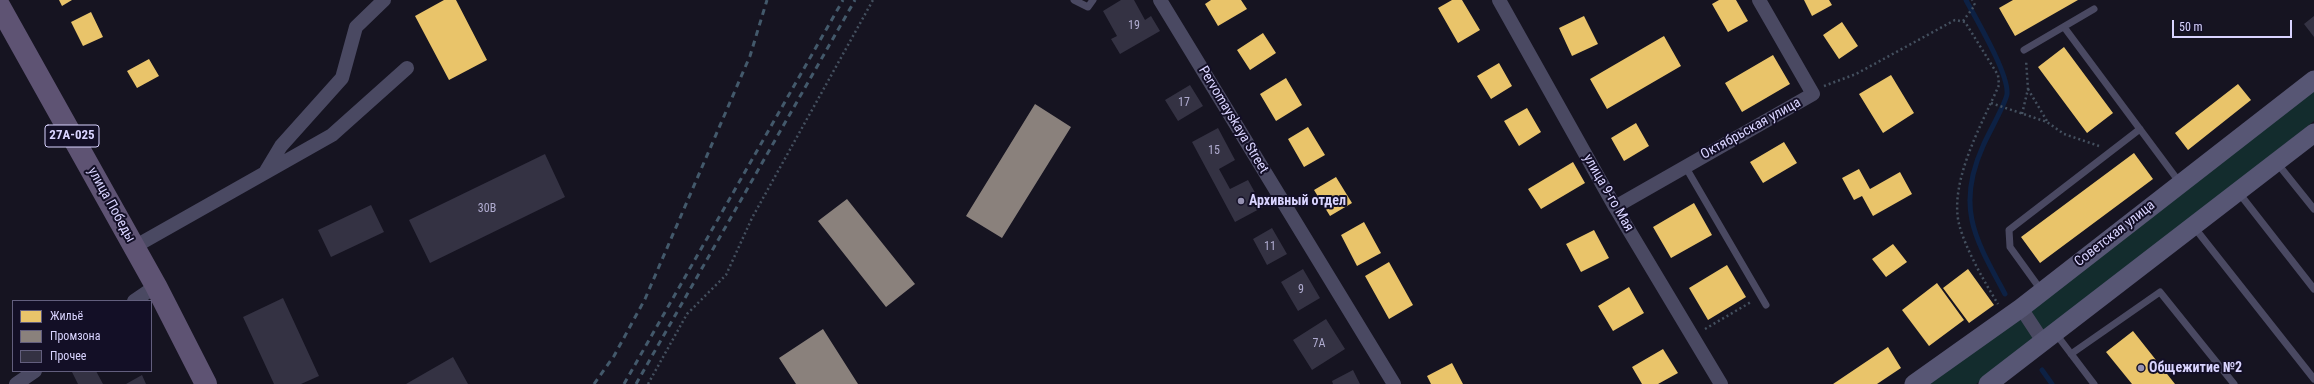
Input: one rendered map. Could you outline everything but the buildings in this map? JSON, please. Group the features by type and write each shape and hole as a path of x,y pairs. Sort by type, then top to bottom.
{"main road":[{"name":"улица Победы","path":"0,7 156,286 206,384"},
{"name":"Советская улица","path":"1914,384 2042,292 2314,80"},
{"path":"1988,384 2050,338 2314,133"}],"street":[{"path":"266,171 281,146 342,78 356,27 384,0"},
{"name":"Pervomayskaya Street","path":"1160,0 1394,384"},
{"name":"улица 9-го Мая","path":"1499,0 1691,338 1721,384"},
{"name":"Октябрьская улица","path":"1615,206 1813,94 1759,0"},
{"path":"134,247 332,135 407,68"},
{"path":"135,300 156,286"},
{"path":"2014,313 2050,338"},
{"path":"16,384 33,372"}],"lane":[{"path":"1074,0 1088,7 1093,0"},
{"path":"2024,50 2094,9"},
{"path":"2064,26 2180,183"},
{"path":"2042,292 2010,247 2009,230 2140,129"},
{"path":"2276,162 2314,209"},
{"path":"1685,166 1766,305"},
{"path":"2238,192 2314,289"},
{"path":"2194,226 2314,380"},
{"path":"2071,354 2160,292 2234,384"},
{"path":"2050,338 2071,354 2094,384"}],"path":[{"path":"648,384 687,314 726,275 752,218 873,0"},
{"path":"1963,21 1975,5 1972,0"},
{"path":"1810,89 1835,83 1856,74 1955,20 1963,21 1998,75 1999,85 1967,158 1958,200 1959,224 1982,279 2014,313"},
{"path":"2022,114 2028,89 2024,50"},
{"path":"2028,89 2047,122"},
{"path":"1991,103 2010,111 2047,122 2064,134 2087,143 2113,149"},
{"path":"1691,338 1760,296"}],"green space":[{"path":"2314,89 2314,121 2044,334 2027,312"},
{"path":"2020,317 2036,341 1976,384 1924,384"}],"waterway":[{"path":"1966,0 1998,60 2006,85 2006,98 1983,146 1975,168 1971,188 1970,206 1978,240 1985,257 2005,294"},
{"path":"2042,370 2052,384"}],"railway":[{"path":"594,384 614,356 645,299 750,56 767,0"},
{"path":"624,384 843,0"},
{"path":"636,384 855,0"}],"place":[{"name":"Архивный отдел","path":"1241,201"},
{"name":"Общежитие №2","path":"2141,368"}]}
